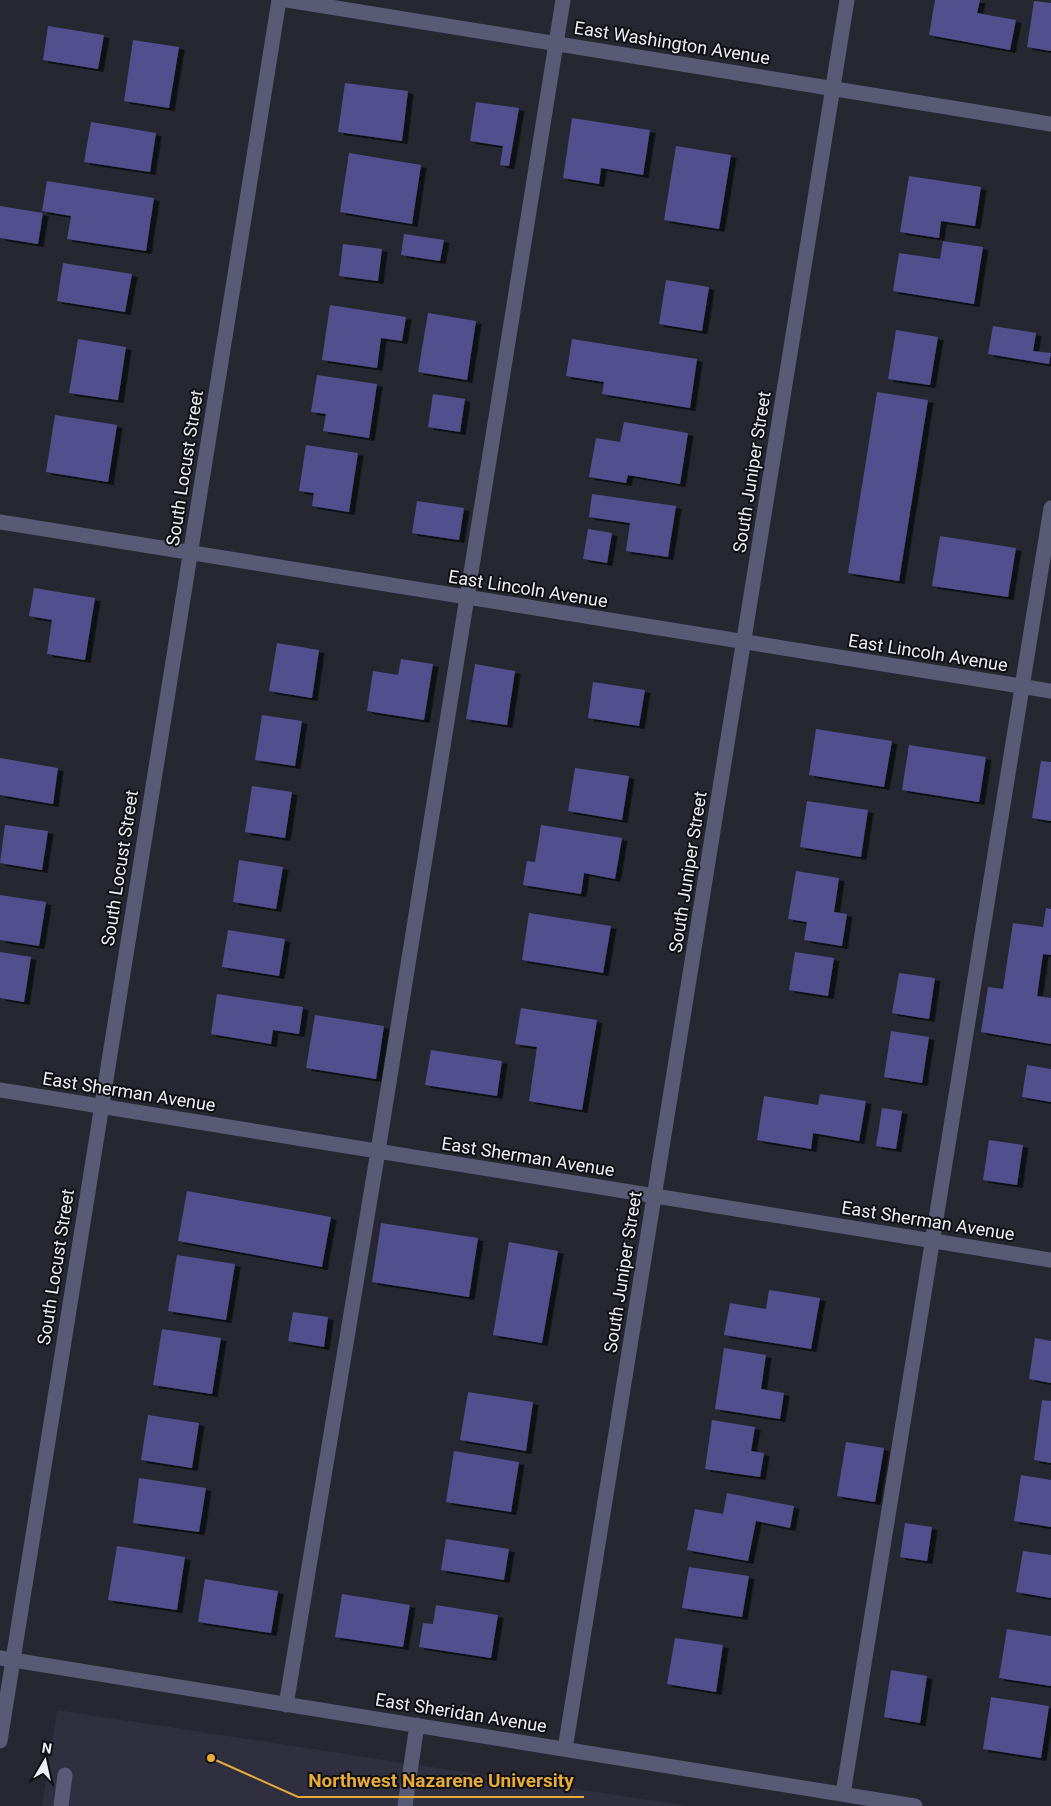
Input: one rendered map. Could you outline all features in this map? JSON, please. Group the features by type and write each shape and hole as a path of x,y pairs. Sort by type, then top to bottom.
{"street":[{"name":"South Locust Street","path":"0,1741 6,1659 101,1106 279,0"},
{"name":"East Washington Avenue","path":"287,0 1051,124"},
{"path":"286,1705 378,1151 563,0"},
{"name":"South Juniper Street","path":"565,1749 847,0"},
{"path":"843,1794 1051,508"},
{"name":"East Lincoln Avenue","path":"0,522 1051,692"},
{"name":"East Sherman Avenue","path":"0,1090 1051,1260"},
{"name":"East Sheridan Avenue","path":"6,1659 915,1806"},
{"path":"405,1806 417,1725"},
{"path":"61,1806 65,1775"}],"shaded area":[{"path":"57,1710 688,1806 42,1806"}],"building":[{"path":"935,0 980,0 977,13 1016,20 1010,50 929,35"},
{"path":"1034,1 1051,3 1051,51 1027,47"},
{"path":"48,26 104,35 98,69 43,60"},
{"path":"133,40 179,47 169,108 124,101"},
{"path":"345,83 408,91 402,141 338,132"},
{"path":"476,102 519,108 509,166 500,165 503,146 470,141"},
{"path":"572,118 650,130 643,175 601,168 599,184 563,178"},
{"path":"91,122 156,133 150,172 84,162"},
{"path":"676,146 731,155 719,229 664,220"},
{"path":"349,153 421,165 412,224 340,212"},
{"path":"909,176 981,187 975,226 941,221 939,238 900,232"},
{"path":"47,181 154,198 146,251 67,239 71,216 42,211"},
{"path":"0,206 43,213 38,244 0,238"},
{"path":"404,234 444,240 440,261 401,255"},
{"path":"943,241 983,247 974,304 893,291 899,253 940,259"},
{"path":"343,244 382,249 378,281 339,276"},
{"path":"63,263 132,274 125,312 57,301"},
{"path":"666,280 709,287 702,331 659,324"},
{"path":"330,305 406,317 402,341 381,338 377,368 322,360"},
{"path":"428,313 476,321 467,380 418,372"},
{"path":"993,326 1036,333 1033,351 1051,353 1049,364 988,354"},
{"path":"896,330 938,337 930,385 888,379"},
{"path":"78,339 126,347 118,400 69,393"},
{"path":"572,339 697,359 690,408 602,394 604,382 566,376"},
{"path":"317,375 377,384 369,438 323,431 326,414 311,412"},
{"path":"877,392 928,400 899,581 848,573"},
{"path":"433,394 465,399 460,432 428,427"},
{"path":"55,415 117,425 108,482 46,472"},
{"path":"624,422 688,433 680,484 628,475 626,483 589,477 596,438 620,442"},
{"path":"306,445 358,453 349,512 312,506 314,493 299,491"},
{"path":"592,494 676,506 668,557 626,551 630,523 589,517"},
{"path":"417,501 464,508 459,540 412,533"},
{"path":"588,529 612,533 607,563 583,559"},
{"path":"940,536 1016,548 1008,597 932,586"},
{"path":"34,588 95,598 85,660 47,654 52,620 29,616"},
{"path":"277,643 319,650 312,698 269,691"},
{"path":"401,659 433,664 424,720 367,711 373,671 398,675"},
{"path":"475,664 515,671 507,725 466,719"},
{"path":"593,682 645,690 639,726 588,718"},
{"path":"262,715 302,721 295,766 255,760"},
{"path":"816,729 892,741 884,787 809,775"},
{"path":"909,745 986,757 979,802 902,790"},
{"path":"0,758 58,768 53,804 0,795"},
{"path":"1041,761 1051,762 1051,821 1032,818"},
{"path":"575,768 629,776 622,820 568,811"},
{"path":"252,786 292,792 285,838 245,832"},
{"path":"807,801 868,810 861,857 800,847"},
{"path":"5,825 48,831 42,870 0,863"},
{"path":"541,825 622,838 615,879 584,873 581,894 523,885 527,861 535,862"},
{"path":"239,860 283,867 276,909 233,902"},
{"path":"796,871 839,878 834,912 847,914 842,946 804,940 807,922 788,919"},
{"path":"0,895 46,902 39,946 0,940"},
{"path":"1046,908 1051,909 1051,955 1043,954 1037,996 1051,998 1051,1044 981,1032 988,987 1003,989 1013,923 1043,927"},
{"path":"529,913 611,926 603,973 522,960"},
{"path":"228,930 285,939 279,976 222,967"},
{"path":"0,952 31,957 24,1002 0,998"},
{"path":"795,952 834,958 828,996 789,990"},
{"path":"899,973 935,978 929,1019 892,1013"},
{"path":"217,994 303,1007 299,1034 273,1030 271,1044 211,1034"},
{"path":"521,1008 597,1020 582,1110 529,1101 537,1047 515,1044"},
{"path":"315,1015 384,1026 376,1079 306,1068"},
{"path":"891,1031 929,1037 922,1083 884,1077"},
{"path":"431,1050 502,1061 497,1096 425,1085"},
{"path":"1027,1065 1051,1069 1051,1102 1022,1097"},
{"path":"820,1094 866,1101 859,1141 813,1133 811,1149 757,1140 764,1096 818,1105"},
{"path":"882,1108 902,1111 896,1149 876,1146"},
{"path":"989,1140 1023,1145 1017,1185 983,1180"},
{"path":"187,1191 331,1217 322,1267 178,1241"},
{"path":"381,1223 478,1238 469,1297 372,1282"},
{"path":"509,1242 558,1251 542,1343 493,1335"},
{"path":"177,1255 235,1264 226,1320 168,1311"},
{"path":"769,1290 820,1298 811,1349 724,1335 730,1303 766,1309"},
{"path":"293,1312 328,1317 324,1347 288,1341"},
{"path":"162,1329 221,1338 212,1394 153,1385"},
{"path":"1035,1338 1051,1341 1051,1383 1029,1379"},
{"path":"724,1348 766,1355 761,1389 784,1393 780,1419 715,1409"},
{"path":"468,1392 533,1402 526,1451 460,1440"},
{"path":"1042,1400 1051,1401 1051,1463 1034,1460"},
{"path":"148,1415 199,1423 192,1468 141,1460"},
{"path":"712,1420 755,1427 751,1451 764,1453 760,1477 705,1469"},
{"path":"846,1442 884,1448 875,1502 837,1496"},
{"path":"454,1451 519,1462 511,1512 446,1502"},
{"path":"1021,1475 1051,1480 1051,1527 1014,1521"},
{"path":"139,1478 206,1488 199,1532 133,1523"},
{"path":"727,1493 794,1506 790,1528 756,1521 748,1561 687,1550 695,1509 723,1514"},
{"path":"905,1523 932,1527 927,1561 900,1557"},
{"path":"446,1539 509,1549 504,1580 441,1570"},
{"path":"117,1546 185,1557 177,1610 108,1600"},
{"path":"1023,1551 1051,1555 1051,1598 1016,1592"},
{"path":"689,1567 749,1576 742,1617 682,1608"},
{"path":"205,1579 278,1591 271,1633 198,1622"},
{"path":"342,1594 410,1605 403,1647 335,1637"},
{"path":"436,1605 498,1615 491,1658 419,1647 423,1623 433,1624"},
{"path":"1007,1629 1051,1636 1051,1686 999,1678"},
{"path":"675,1638 723,1645 716,1692 667,1684"},
{"path":"891,1670 927,1676 920,1723 884,1717"},
{"path":"991,1697 1049,1706 1041,1758 983,1749"}],"place":[{"name":"Northwest Nazarene University","path":"211,1758"}]}
